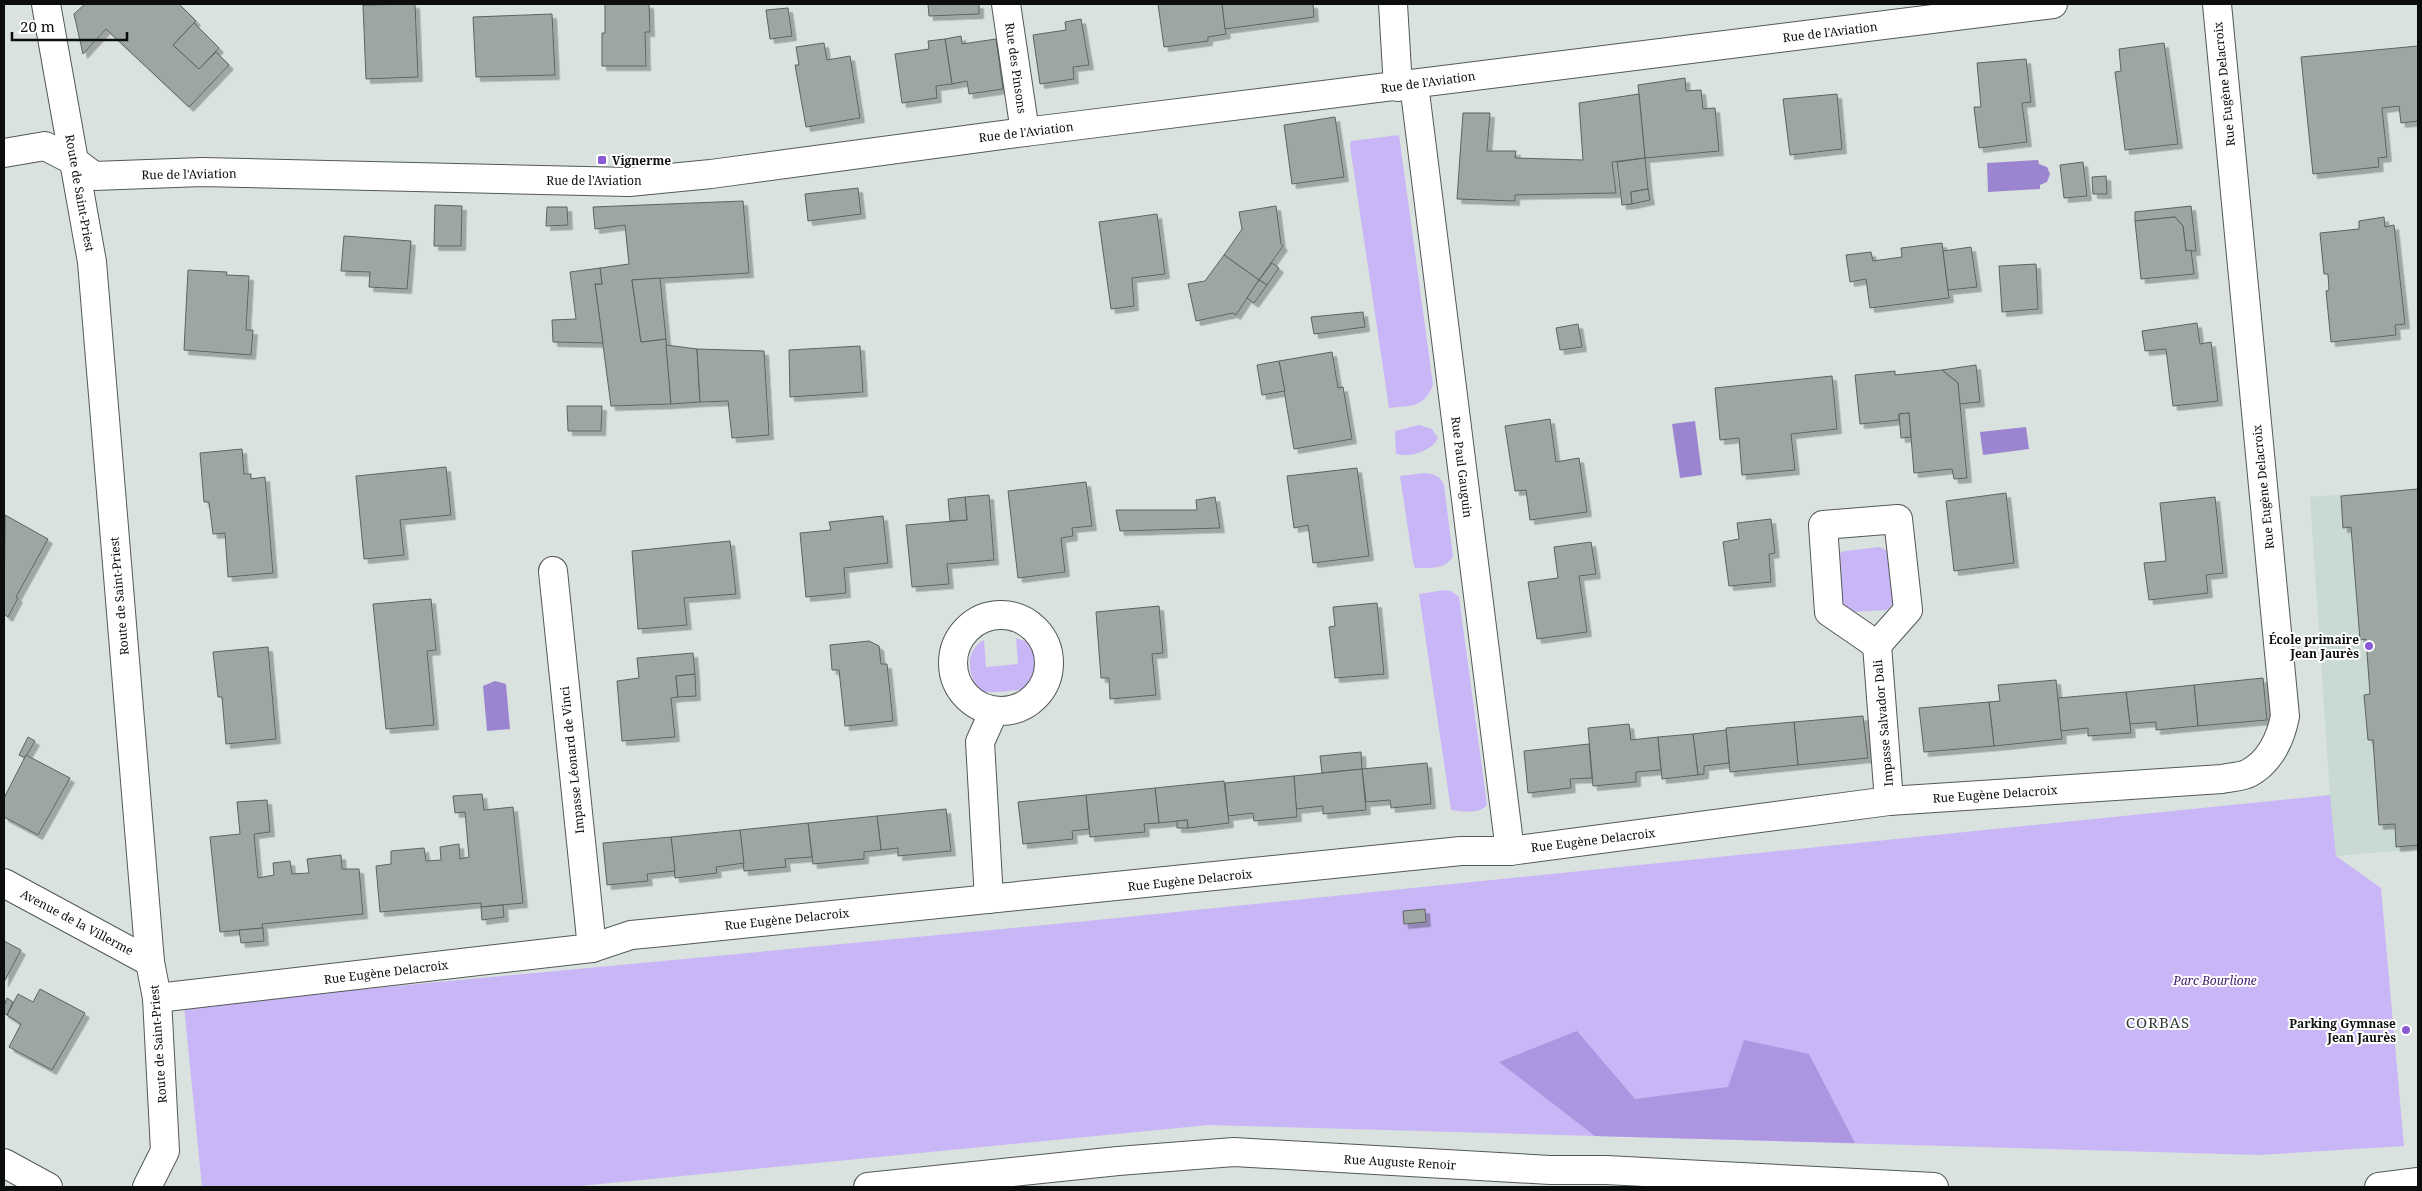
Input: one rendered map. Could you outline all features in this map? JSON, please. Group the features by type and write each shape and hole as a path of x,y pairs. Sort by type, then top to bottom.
{"street":[{"name":"Route de Saint-Priest","path":"46,4 92,262 150,962 157,998 165,1151 147,1187"},
{"name":"Rue des Pinsons","path":"1006,4 1025,132"},
{"name":"Rue Paul Gauguin","path":"1393,4 1406,85 1510,851"},
{"name":"Rue de l'Aviation","path":"4,153 45,146 74,161 94,176 202,172 629,182 711,174 1025,132 2053,4"},
{"name":"Rue Eugène Delacroix","path":"157,998 592,948 631,935 1461,851 1510,851 1889,801 2222,779 2248,774 2264,761 2281,738 2285,716 2217,4"},
{"path":"1898,519 1908,610 1877,644 1829,612 1823,525 1898,519"},
{"name":"Impasse Léonard de Vinci","path":"553,571 592,948"},
{"name":"Impasse Salvador Dali","path":"1877,644 1889,801"},
{"path":"989,899 980,742 994,711"},
{"name":"Avenue de la Villerme","path":"4,883 150,962"},
{"name":"Rue Auguste Renoir","path":"868,1187 1118,1161 1234,1152 1551,1179 1606,1170 1934,1187"},
{"path":"4,1162 48,1187"},
{"path":"2379,1187 2413,1184"}],"shaded area":[{"path":"2038,160 2039,164 2047,167 2050,174 2047,182 2040,185 2040,189 1988,192 1987,163"},
{"path":"1695,421 1702,475 1680,478 1672,424"},
{"path":"2026,427 2029,449 1983,455 1980,432"},
{"name":"École primaire Jean Jaurès","path":"2418,488 2418,849 2336,856 2330,795 2310,497"},
{"path":"495,681 506,684 510,729 487,731 483,686"},
{"path":"1577,1031 1635,1099 1728,1087 1744,1040 1809,1054 1855,1143 1595,1136 1499,1062"}],"green space":[{"path":"1399,135 1433,385 1429,393 1420,402 1410,406 1389,408 1350,146 1351,141"},
{"path":"1419,425 1432,429 1438,438 1435,443 1426,450 1414,454 1396,454 1395,431"},
{"path":"1424,473 1441,479 1444,485 1453,557 1441,566 1415,568 1400,476"},
{"path":"1879,547 1888,551 1894,602 1887,610 1851,612 1842,606 1838,557 1841,552"},
{"path":"1445,590 1451,591 1459,597 1487,805 1475,811 1451,810 1419,594"},
{"path":"1016,638 1030,643 1035,654 1037,673 1032,684 1020,690 981,691 973,679 971,671 970,664 973,650 984,640 986,667 1018,664"},
{"name":"Parc Bourlione","path":"2330,795 2336,856 2381,888 2404,1146 2259,1155 1209,1125 569,1187 202,1187 184,1006 1087,921"}],"building":[{"path":"85,4 179,4 196,21 173,45 199,69 216,52 229,65 189,107 106,29 83,54 74,14"},
{"path":"415,4 418,77 366,79 363,5"},
{"path":"605,4 649,4 650,32 645,32 646,66 602,66 602,33 605,33"},
{"path":"928,4 979,4 979,14 929,16"},
{"path":"1158,4 1222,4 1226,34 1208,37 1208,41 1164,47"},
{"path":"1222,4 1313,4 1314,17 1225,29"},
{"path":"788,8 792,36 770,39 766,10"},
{"path":"552,14 555,75 476,77 473,17"},
{"path":"1081,19 1089,65 1073,67 1074,79 1040,84 1033,35 1066,30 1065,22"},
{"path":"194,23 219,48 199,69 173,45"},
{"path":"961,36 962,44 996,39 1003,89 969,94 967,81 952,84 945,39"},
{"path":"945,39 952,84 936,86 937,98 902,103 895,54 929,49 928,41"},
{"path":"824,43 827,60 850,56 860,118 806,127 795,65 799,65 796,47"},
{"path":"2164,43 2178,144 2125,150 2115,72 2121,71 2119,49"},
{"path":"2418,46 2418,121 2401,123 2399,106 2382,108 2387,157 2378,158 2379,167 2313,174 2301,57"},
{"path":"2026,59 2031,102 2022,103 2027,142 1979,148 1974,107 1981,107 1977,63"},
{"path":"1685,78 1686,91 1701,90 1703,109 1715,108 1719,151 1645,158 1638,85"},
{"path":"1639,94 1645,158 1612,162 1616,193 1515,195 1515,201 1457,199 1463,113 1490,113 1487,151 1516,151 1515,158 1583,160 1579,103"},
{"path":"1837,94 1842,149 1790,155 1783,99"},
{"path":"1335,117 1344,177 1292,184 1284,125"},
{"path":"1645,158 1648,189 1631,192 1632,204 1622,205 1617,162"},
{"path":"2083,162 2087,196 2064,198 2060,165"},
{"path":"2106,176 2107,194 2093,194 2092,177"},
{"path":"858,188 861,214 808,221 805,194"},
{"path":"1648,189 1650,200 1632,204 1631,192"},
{"path":"743,201 749,273 632,280 641,342 666,339 671,404 611,406 595,284 602,284 600,268 629,264 625,225 595,229 593,207"},
{"path":"435,205 462,206 461,246 434,246"},
{"path":"1276,206 1281,244 1283,246 1259,280 1224,255 1242,229 1239,212"},
{"path":"2191,206 2196,251 2186,251 2183,226 2175,217 2135,221 2135,212"},
{"path":"547,207 567,207 568,225 546,226"},
{"path":"1157,214 1165,274 1132,278 1134,306 1111,309 1099,222"},
{"path":"2175,217 2183,226 2186,251 2191,250 2194,274 2141,279 2135,221"},
{"path":"2384,217 2385,227 2394,225 2405,324 2395,325 2396,335 2331,342 2326,291 2329,290 2328,274 2324,274 2320,233 2359,229 2359,221"},
{"path":"344,236 411,241 407,289 369,287 370,272 341,271"},
{"path":"1942,243 1949,298 1870,308 1866,279 1850,282 1846,255 1871,252 1873,261 1902,257 1901,248"},
{"path":"1971,247 1977,287 1948,290 1943,251"},
{"path":"1224,255 1259,280 1236,315 1233,313 1196,321 1188,284 1205,281"},
{"path":"1272,263 1279,268 1267,285 1259,280"},
{"path":"2036,264 2038,309 2002,312 1999,266"},
{"path":"600,268 602,284 595,284 603,343 553,342 552,320 576,319 570,272"},
{"path":"188,270 227,272 226,275 249,276 246,330 253,330 251,355 184,350"},
{"path":"660,278 666,339 641,342 632,280"},
{"path":"1259,280 1267,285 1254,303 1247,298"},
{"path":"1363,312 1365,327 1314,334 1311,317"},
{"path":"2197,323 2200,344 2211,342 2218,401 2173,406 2166,349 2145,351 2142,331"},
{"path":"1578,324 1582,347 1560,350 1556,328"},
{"path":"666,345 697,349 700,402 671,404"},
{"path":"860,346 863,392 790,397 789,350"},
{"path":"697,349 764,351 769,435 732,438 728,401 700,402"},
{"path":"1332,352 1338,388 1343,387 1352,439 1294,449 1279,361"},
{"path":"1279,361 1285,391 1262,395 1257,365"},
{"path":"1976,365 1980,402 1959,404 1958,383 1942,370"},
{"path":"1942,370 1958,383 1967,478 1954,479 1952,469 1914,473 1909,413 1899,414 1899,420 1860,424 1855,375 1895,371 1895,375"},
{"path":"1832,376 1837,429 1791,434 1795,470 1742,475 1739,438 1720,440 1715,388"},
{"path":"567,406 602,406 601,431 568,431"},
{"path":"1909,413 1911,437 1901,438 1899,414"},
{"path":"1550,419 1556,462 1579,458 1587,512 1530,520 1526,490 1515,491 1505,426"},
{"path":"242,449 244,474 251,474 251,479 265,477 273,573 228,577 225,533 213,534 209,502 204,502 200,453"},
{"path":"446,467 451,515 400,520 404,555 364,559 356,476"},
{"path":"1357,468 1369,556 1313,563 1308,525 1294,528 1287,476"},
{"path":"1086,482 1092,526 1072,528 1073,536 1061,538 1065,572 1018,578 1008,491"},
{"path":"2418,489 2418,845 2396,847 2395,824 2379,825 2373,740 2368,740 2364,695 2370,694 2366,639 2360,640 2351,527 2343,528 2341,496"},
{"path":"2006,493 2014,563 1954,571 1946,501"},
{"path":"989,495 994,560 947,564 949,584 912,587 906,525 967,520 965,497"},
{"path":"965,497 967,520 950,521 948,499"},
{"path":"1215,497 1220,528 1120,531 1116,510 1197,510 1196,500"},
{"path":"2215,497 2223,573 2206,575 2208,593 2149,600 2144,563 2166,561 2160,503"},
{"path":"5,515 48,539 16,597 18,598 8,617 4,614"},
{"path":"883,516 888,563 844,568 846,593 806,597 800,533 831,530 829,522"},
{"path":"1771,519 1775,553 1769,554 1771,582 1729,586 1723,542 1739,539 1737,523"},
{"path":"730,541 736,594 684,598 687,625 638,629 632,551"},
{"path":"1591,542 1596,574 1579,576 1587,632 1537,639 1528,582 1558,578 1554,547"},
{"path":"431,599 436,650 427,651 434,725 386,729 373,604"},
{"path":"1377,603 1384,674 1335,678 1329,627 1335,626 1333,607"},
{"path":"1159,606 1163,653 1152,654 1156,695 1110,699 1109,678 1101,678 1096,612"},
{"path":"869,641 879,646 881,664 887,664 893,721 845,726 839,670 832,670 830,645"},
{"path":"268,647 276,739 226,744 222,697 218,697 213,652"},
{"path":"693,653 695,674 676,676 678,697 671,698 675,737 622,741 617,681 639,678 637,658"},
{"path":"695,674 696,696 678,697 676,676"},
{"path":"2263,678 2267,720 2198,726 2194,685"},
{"path":"2056,680 2062,739 1994,746 1989,702 2000,701 1998,685"},
{"path":"2194,685 2198,726 2156,730 2156,722 2130,724 2126,692"},
{"path":"2126,692 2131,733 2088,736 2088,728 2061,731 2058,698"},
{"path":"1989,702 1994,746 1924,752 1919,708"},
{"path":"1863,716 1868,758 1798,765 1794,722"},
{"path":"1794,722 1798,765 1730,772 1726,728"},
{"path":"1629,724 1631,740 1658,737 1661,770 1636,772 1636,782 1593,786 1588,728"},
{"path":"1726,730 1729,763 1704,766 1704,774 1698,775 1693,734"},
{"path":"1693,734 1698,775 1662,779 1658,737"},
{"path":"28,737 35,741 25,758 19,755"},
{"path":"1589,744 1592,778 1570,779 1571,788 1528,793 1524,751"},
{"path":"1361,752 1362,769 1322,773 1320,756"},
{"path":"26,755 70,778 38,835 4,817 4,798"},
{"path":"1427,763 1431,804 1391,808 1390,800 1366,802 1362,769"},
{"path":"1362,769 1366,810 1323,814 1323,806 1296,809 1294,776"},
{"path":"1294,776 1297,817 1254,821 1253,813 1228,816 1225,783"},
{"path":"1224,781 1229,823 1188,828 1187,820 1159,823 1155,788"},
{"path":"1155,788 1159,823 1144,824 1145,832 1090,837 1086,795"},
{"path":"482,794 484,810 513,807 523,903 481,907 481,903 380,912 376,866 391,864 391,851 424,848 426,861 441,860 440,847 459,844 460,859 469,857 465,812 455,813 453,796"},
{"path":"1086,795 1089,829 1072,831 1073,839 1023,844 1018,802"},
{"path":"267,800 270,832 254,834 258,878 274,875 273,863 290,861 292,874 309,873 307,859 341,855 342,869 359,869 363,914 262,924 263,928 220,932 210,837 240,834 237,802"},
{"path":"946,809 951,851 898,856 898,848 881,850 877,816"},
{"path":"877,816 881,850 864,852 864,859 813,864 808,823"},
{"path":"1187,820 1188,828 1177,828 1177,821"},
{"path":"808,823 812,857 785,859 786,867 744,871 740,830"},
{"path":"740,830 744,863 716,867 717,873 675,878 671,837"},
{"path":"671,837 675,871 647,874 648,881 607,885 603,843"},
{"path":"503,905 504,917 482,920 481,907"},
{"path":"1425,909 1426,922 1404,924 1403,911"},
{"path":"263,928 264,941 241,943 239,930"},
{"path":"4,941 21,950 4,982"},
{"path":"40,989 85,1013 52,1070 9,1047 21,1024 7,1015 18,994 33,1002"},
{"path":"7,998 13,1002 7,1015 4,1013 4,1006"}],"place":[{"name":"Vignerme","path":"602,160"},
{"name":"École primaire Jean Jaurès","path":"2369,646"},
{"name":"Parking Gymnase Jean Jaurès","path":"2406,1030"}],"district":[{"name":"CORBAS","path":"2158,1022"}]}
